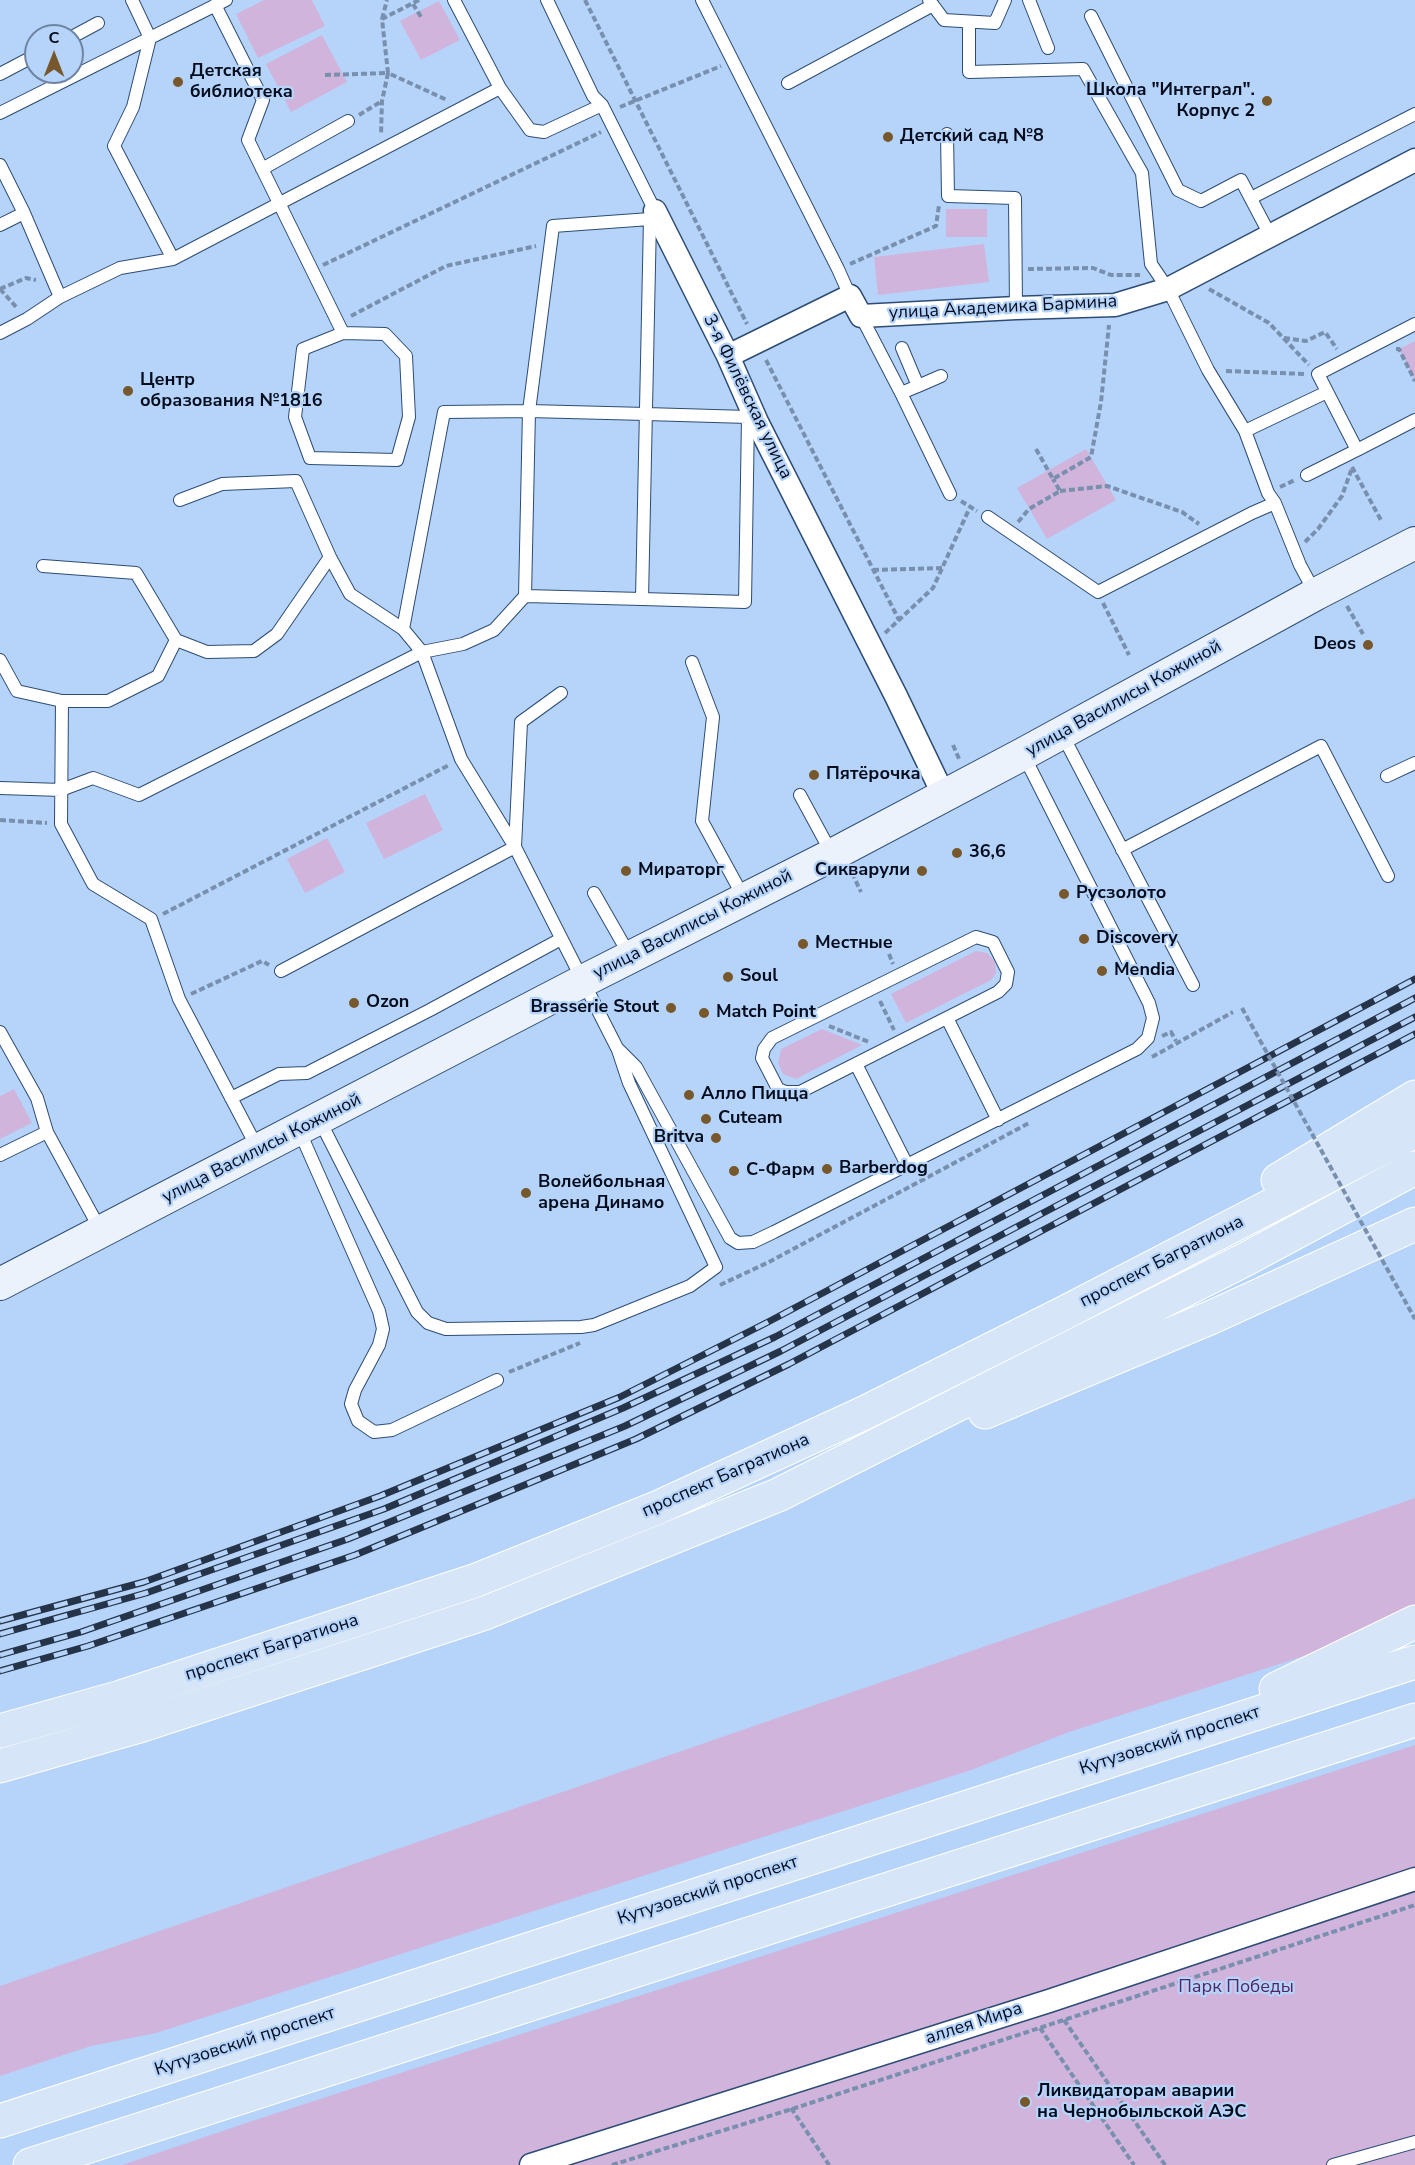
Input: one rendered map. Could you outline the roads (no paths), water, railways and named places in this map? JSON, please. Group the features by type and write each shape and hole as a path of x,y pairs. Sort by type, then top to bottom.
{"main road":[{"path":"1062,1314 1415,1097"},
{"name":"проспект Багратиона","path":"0,1731 121,1697 474,1581 669,1502 864,1413 1062,1314 1415,1131"},
{"name":"проспект Багратиона","path":"0,1766 136,1727 485,1613 778,1495 1246,1259 1415,1168"},
{"path":"1381,1239 1415,1219"},
{"path":"778,1495 1100,1365 1212,1317 1415,1224"},
{"path":"1170,1741 1415,1622"},
{"name":"Кутузовский проспект","path":"0,2121 1415,1662"},
{"path":"30,2165 1415,1720"}],"street":[{"name":"улица Академика Бармина","path":"861,316 1115,305 1163,281 1270,235 1415,160"},
{"name":"3-я Филёвская улица","path":"653,215 728,356 753,419 944,796"},
{"path":"728,356 850,296 861,316"},
{"name":"улица Василисы Кожиной","path":"0,1284 745,899 842,864 944,796 1316,594 1415,543"},
{"name":"аллея Мира","path":"531,2165 1049,2001 1415,1878"}],"lane":[{"path":"132,0 150,38 134,107 114,146 173,259"},
{"path":"454,0 500,88 530,130 544,132 604,109"},
{"name":"3-я Филёвская улица","path":"547,0 593,96 604,109 653,215"},
{"path":"702,0 850,296"},
{"path":"788,83 931,3 944,20 995,23 1005,0"},
{"path":"1029,0 1048,48"},
{"path":"0,113 221,3 262,100 248,140 341,328"},
{"path":"1091,16 1178,190 1201,201 1241,180 1270,235"},
{"path":"969,22 969,72 1083,69 1142,173 1151,264 1163,281 1208,370 1245,431 1271,498 1316,594"},
{"path":"84,31 98,23"},
{"path":"0,74 24,61"},
{"path":"0,333 27,319 58,291 120,268 173,259 500,88"},
{"path":"1251,198 1415,114"},
{"path":"262,170 348,121"},
{"path":"947,134 948,196 1015,198 1016,308"},
{"path":"0,165 58,291"},
{"path":"0,225 24,213"},
{"path":"0,788 61,790 93,778 139,795 422,652 463,644 494,630 525,596 529,411 553,226 653,215 642,599"},
{"path":"861,316 950,494"},
{"path":"1357,450 1318,374 1415,324"},
{"path":"341,328 385,334 406,356 409,417 398,460 310,458 295,417 303,349 341,328"},
{"path":"902,348 918,386"},
{"path":"901,393 941,376"},
{"path":"1245,431 1327,392"},
{"path":"403,629 444,412 529,411 753,419 745,602 525,596"},
{"path":"1307,475 1415,420"},
{"path":"180,500 222,484 296,481 330,557 350,594 403,629 422,652 461,759 515,847 584,981 617,1048 629,1083 716,1267 690,1286 594,1325 446,1329 428,1323 417,1312 309,1124"},
{"path":"988,517 1098,592 1212,533 1271,498"},
{"path":"43,566 136,573 176,640 207,652 254,651 277,634 330,557"},
{"path":"0,660 17,691 62,701 108,701 158,676 176,640"},
{"path":"692,662 713,717 702,821 745,899"},
{"path":"515,847 522,722 561,693"},
{"path":"62,701 61,824 93,884 152,920 179,999 259,1150"},
{"path":"1062,733 1193,985"},
{"path":"1122,850 1321,746 1388,876"},
{"path":"617,1048 636,1066 730,1238 738,1243 753,1242 1137,1049 1148,1038 1153,1018 1149,1003 1023,754"},
{"path":"1387,776 1415,763"},
{"path":"800,795 842,864"},
{"path":"280,971 515,847"},
{"path":"594,893 631,957"},
{"path":"971,938 989,939 993,942 1008,972 1006,984 998,992 947,1018 800,1092 786,1092 778,1089 762,1058 764,1049 772,1038 971,938"},
{"path":"231,1098 279,1074 306,1073 430,1010 561,939"},
{"path":"947,1018 998,1119"},
{"path":"0,1032 37,1098 47,1132 101,1232"},
{"path":"856,1064 907,1165"},
{"path":"309,1124 375,1300 383,1329 379,1346 355,1390 351,1404 358,1421 374,1432 392,1430 497,1380"},
{"path":"0,1155 47,1132"},
{"path":"1333,2165 1415,2142"}],"railway":[{"path":"0,1621 144,1582 380,1496 620,1397 768,1322 1415,979"},
{"path":"0,1634 146,1593 384,1509 623,1408 775,1337 1415,998"},
{"path":"0,1655 81,1632 348,1539 625,1426 781,1351 1415,1017"},
{"path":"0,1671 88,1646 355,1555 636,1439 789,1364 1415,1034"}],"place":[{"name":"Детская библиотека","path":"178,82"},
{"name":"Школа \"Интеграл\". Корпус 2","path":"1267,101"},
{"name":"Детский сад №8","path":"888,137"},
{"name":"Центр образования №1816","path":"128,391"},
{"name":"Deos","path":"1368,645"},
{"name":"Пятёрочка","path":"814,775"},
{"name":"36,6","path":"957,853"},
{"name":"Мираторг","path":"626,871"},
{"name":"Сикварули","path":"922,871"},
{"name":"Русзолото","path":"1064,894"},
{"name":"Discovery","path":"1084,939"},
{"name":"Местные","path":"803,944"},
{"name":"Mendia","path":"1102,971"},
{"name":"Soul","path":"728,977"},
{"name":"Ozon","path":"354,1003"},
{"name":"Brasserie Stout","path":"671,1008"},
{"name":"Match Point","path":"704,1013"},
{"name":"Алло Пицца","path":"689,1095"},
{"name":"Cuteam","path":"706,1119"},
{"name":"Britva","path":"716,1138"},
{"name":"Barberdog","path":"827,1169"},
{"name":"C-Фарм","path":"734,1171"},
{"name":"Волейбольная арена Динамо","path":"526,1193"},
{"name":"Ликвидаторам аварии на Чернобыльской АЭС","path":"1025,2102"}],"park label":[{"name":"Парк Победы","path":"1236,1988"}]}
